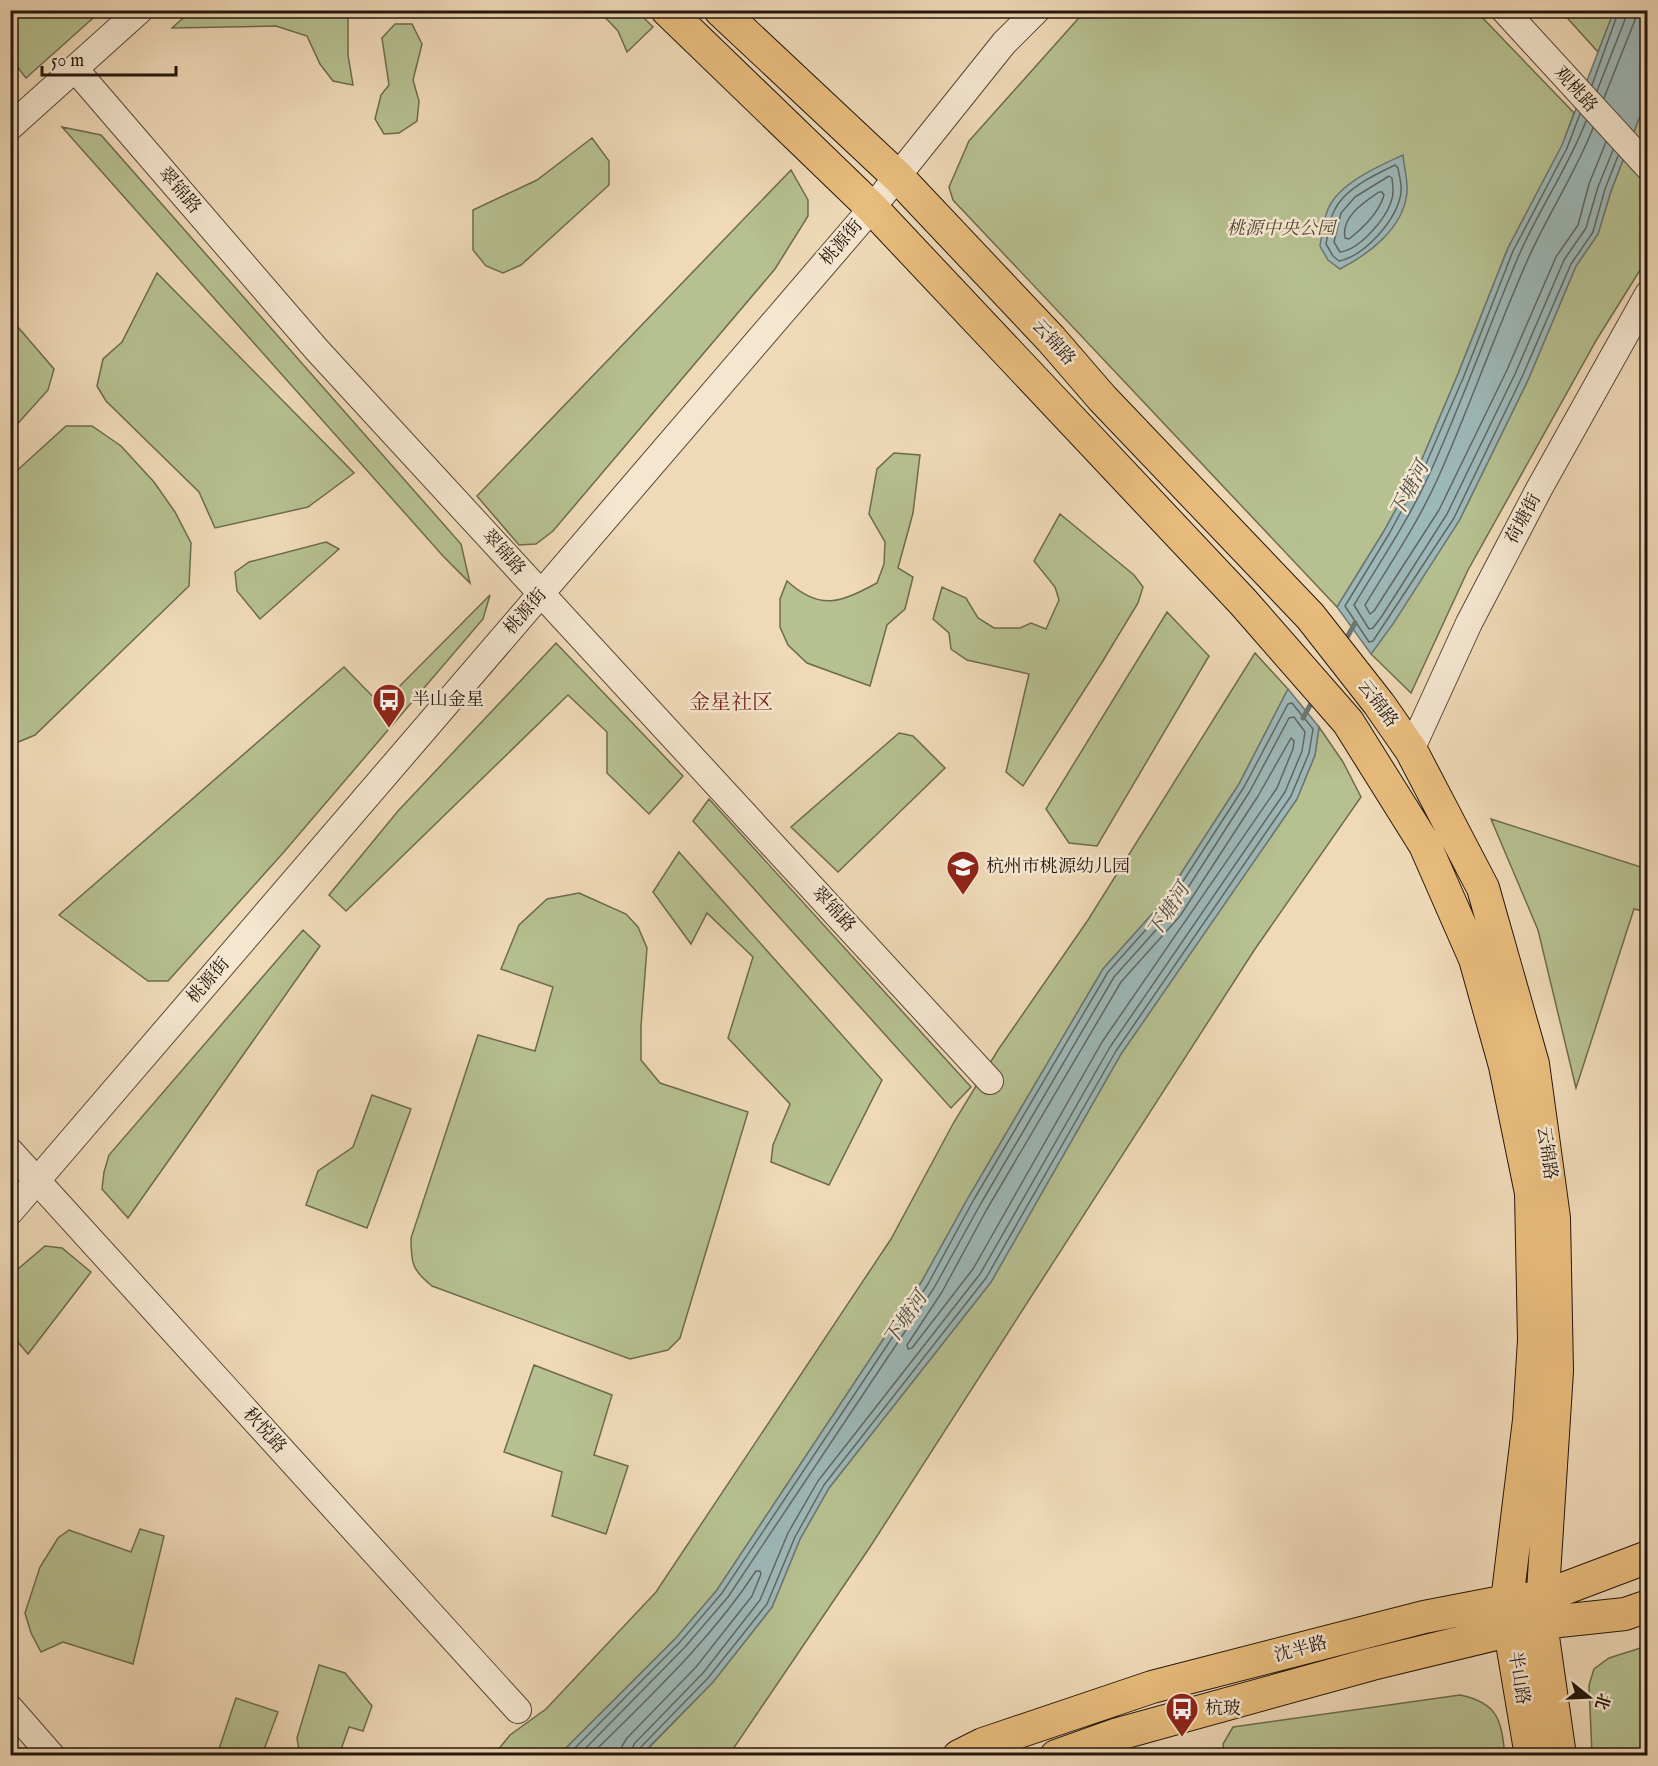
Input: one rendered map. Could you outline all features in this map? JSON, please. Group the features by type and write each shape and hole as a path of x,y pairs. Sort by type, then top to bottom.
{"main road":[{"name":"云锦路","path":"667,10 872,208 1244,602 1347,722 1425,845 1475,959 1505,1066 1531,1193 1534,1340 1530,1420 1507,1601"},
{"name":"云锦路","path":"720,10 898,177 1051,339 1102,398 1310,616 1379,704 1411,750 1483,888 1533,1064 1554,1218 1557,1359 1541,1610"},
{"name":"沈半路","path":"1056,1755 1115,1735 1349,1670 1510,1632 1541,1610 1647,1557"},
{"name":"沈半路","path":"958,1755 982,1744 1152,1687 1424,1617 1507,1601 1541,1610 1625,1614 1647,1606"},
{"name":"半山路","path":"1507,1601 1510,1632 1531,1755"},
{"name":"半山路","path":"1541,1610 1560,1755"}],"street":[{"path":"10,127 140,10"},
{"name":"桃源街","path":"10,1212 872,208 1004,43 1037,10"},
{"name":"观桃路","path":"1504,10 1647,167"},
{"name":"翠锦路","path":"75,69 317,350 990,1081"},
{"name":"荷塘街","path":"1411,750 1469,623 1539,489 1647,294"},
{"name":"秋悦路","path":"10,1151 518,1710"},
{"path":"10,1708 52,1755"}],"green space":[{"path":"10,11 101,11 26,78 11,59"},
{"path":"191,11 350,11 348,13 348,55 353,85 333,81 320,64 307,36 276,26 172,28"},
{"path":"599,11 637,11 653,27 627,52 618,31"},
{"name":"桃源中央公园","path":"1085,11 1476,11 1574,113 1562,146 1508,248 1417,471 1384,531 1337,607 953,200 949,187 969,141"},
{"path":"1561,11 1614,11 1598,52"},
{"path":"395,24 412,24 422,44 413,80 419,101 417,121 399,133 384,134 375,119 381,95 389,85 382,38"},
{"path":"1647,98 1647,259 1597,339 1468,570 1411,693 1371,654 1459,521 1528,380 1576,266 1598,234 1611,191"},
{"path":"62,127 101,135 461,544 470,583 443,556"},
{"path":"592,138 609,161 609,185 521,265 503,273 486,266 473,250 473,210 537,180"},
{"path":"791,170 808,200 808,216 775,269 553,531 536,544 519,545 477,496"},
{"path":"157,273 354,473 308,507 215,528 199,492 106,401 97,386 103,359 122,342"},
{"path":"11,319 54,369 48,390 11,431"},
{"path":"66,426 92,426 121,446 154,482 175,512 191,543 189,586 35,735 11,745 11,476"},
{"path":"894,453 920,455 913,513 898,568 913,577 905,609 887,625 870,686 807,663 788,645 780,627 780,599 787,581 810,597 831,601 853,595 877,583 884,564 885,542 869,514 877,469"},
{"path":"1060,514 1134,575 1143,587 1138,603 1023,786 1006,772 1029,674 967,660 951,649 949,633 933,619 942,587 966,598 978,618 994,628 1020,628 1031,623 1046,629 1059,600 1055,587 1034,561"},
{"path":"326,542 339,549 260,619 237,591 235,572 249,562"},
{"path":"490,595 483,619 283,853 168,981 148,981 59,915 344,667 381,705"},
{"path":"1167,612 1209,656 1097,846 1069,843 1046,809"},
{"path":"556,643 683,776 649,814 607,773 607,732 568,695 346,911 329,895 398,811"},
{"path":"1255,653 1288,689 1239,784 1162,903 1103,969 968,1198 922,1281 717,1590 676,1638 559,1755 493,1756 510,1735 546,1709 656,1592 891,1239 954,1122 998,1050 1088,920"},
{"path":"1319,727 1343,762 1361,797 1255,949 870,1547 729,1755 641,1756 713,1682 772,1607 800,1539 829,1488 991,1282 1121,1054 1297,799 1315,755"},
{"path":"899,733 913,736 945,768 838,872 791,827"},
{"path":"709,799 971,1087 951,1108 693,821"},
{"path":"1491,819 1647,869 1647,912 1634,909 1576,1088 1538,930"},
{"path":"679,852 882,1080 829,1185 771,1162 773,1145 790,1104 728,1038 753,957 707,913 691,944 653,892"},
{"path":"579,893 626,914 638,927 647,948 641,1026 641,1060 660,1083 748,1112 680,1338 668,1350 630,1359 432,1286 420,1275 411,1254 411,1238 478,1035 535,1051 553,987 501,969 519,925 547,899"},
{"path":"303,930 320,946 128,1218 102,1189 109,1155"},
{"path":"372,1095 411,1109 367,1228 306,1205 318,1171 353,1147"},
{"path":"45,1246 62,1248 91,1272 28,1354 11,1334 11,1275"},
{"path":"534,1365 612,1395 594,1455 628,1466 606,1534 552,1516 562,1472 504,1452"},
{"path":"140,1529 164,1536 133,1664 63,1642 41,1652 31,1633 25,1613 40,1567 58,1538 69,1530 131,1552"},
{"path":"1647,1646 1647,1755 1592,1755 1589,1685 1594,1669 1609,1658"},
{"path":"319,1665 345,1673 372,1706 363,1731 349,1727 339,1755 310,1755 299,1750 297,1738"},
{"path":"1460,1695 1483,1703 1496,1715 1502,1732 1505,1755 1230,1756 1224,1752 1223,1744 1233,1727"},
{"path":"236,1698 278,1712 262,1755 217,1755"}],"water":[{"path":"1614,11 1647,11 1647,98 1611,191 1598,234 1576,266 1528,380 1459,521 1371,654 1337,607 1384,531 1417,471 1508,248 1562,145"},
{"path":"1403,155 1407,192 1399,217 1373,248 1340,269 1328,260 1320,246 1328,209 1333,200 1350,183"},
{"path":"1288,689 1319,727 1315,755 1297,799 1121,1054 991,1282 829,1488 800,1539 772,1607 713,1682 641,1755 559,1755 676,1638 717,1590 922,1281 968,1198 1103,969 1162,903 1239,784"}],"waterway":[{"name":"下塘河","path":"1345,641 1355,623"},
{"name":"下塘河","path":"1303,718 1313,700"}],"place":[{"name":"半山金星","path":"389,729"},
{"name":"杭州市桃源幼儿园","path":"963,896"},
{"name":"杭玻","path":"1182,1738"}],"district":[{"name":"金星社区","path":"731,703"}]}
